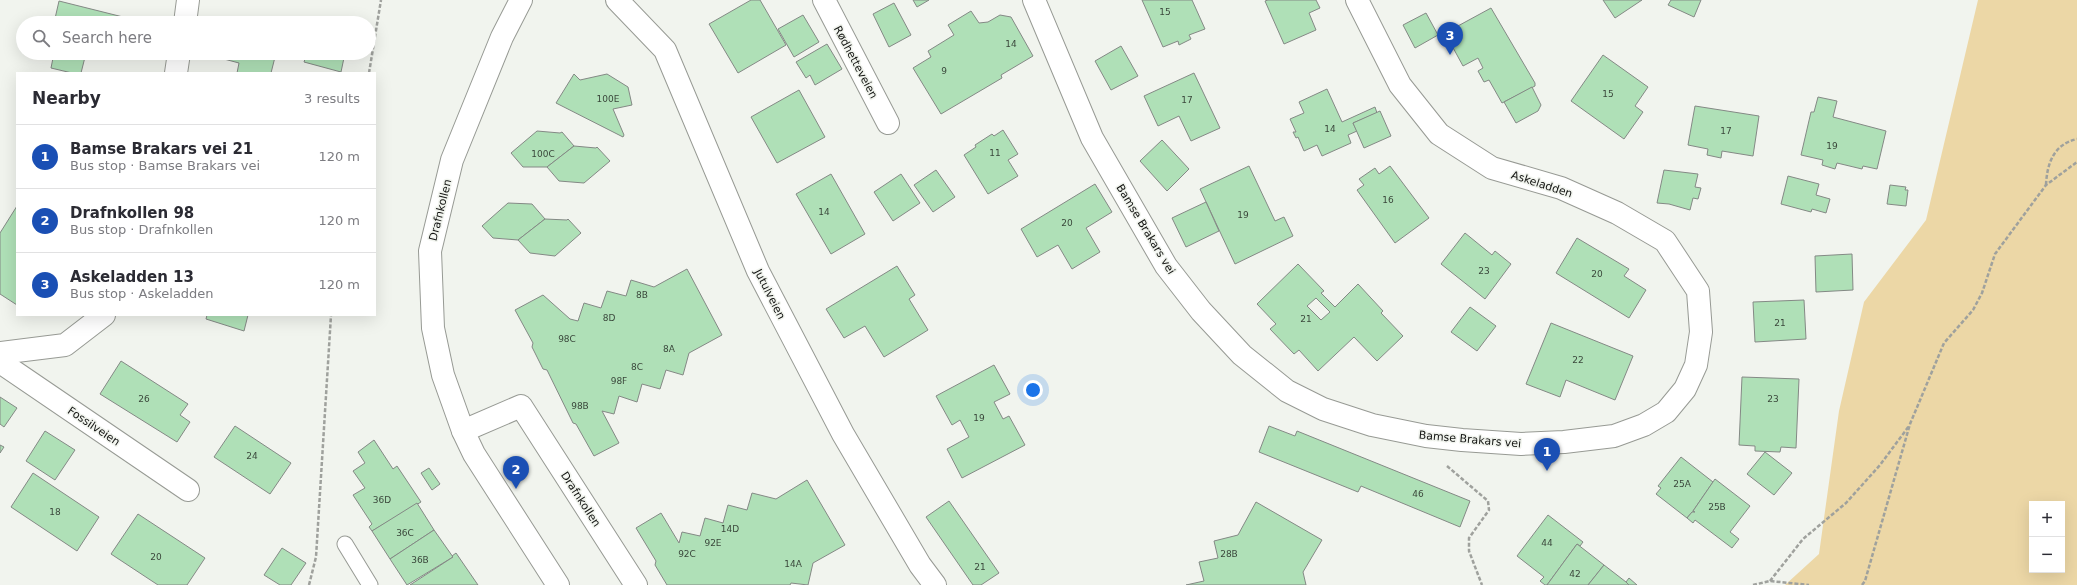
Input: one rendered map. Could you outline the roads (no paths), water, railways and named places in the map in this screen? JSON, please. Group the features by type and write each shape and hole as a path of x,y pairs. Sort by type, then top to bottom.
{"street":[{"path":"185,16 188,0"},
{"name":"Drafnkollen","path":"522,0 502,37 452,160 430,251 433,328 443,375 463,431 474,454 558,585"},
{"name":"Jutulveien","path":"617,0 664,50 758,271 842,434 920,565 935,585"},
{"name":"Rødhetteveien","path":"824,0 888,123"},
{"name":"Bamse Brakars vei","path":"1034,0 1092,138 1166,266 1201,311 1242,356 1287,391 1323,409 1372,425 1426,436 1521,444 1564,442 1614,436 1644,425 1666,412 1685,389"},
{"name":"Askeladden","path":"1357,0 1400,85 1439,134 1492,168 1561,188 1617,213 1665,241 1698,291 1701,332 1696,365 1685,389"},
{"path":"176,72 179,60"},
{"path":"0,353 65,345 103,316"},
{"name":"Fossilveien","path":"0,362 188,490"},
{"name":"Drafnkollen","path":"463,431 521,406 636,585"}],"lane":[{"path":"345,544 370,585"}],"place":[{"name":"Askeladden 13","path":"1450,55"},
{"name":"Bamse Brakars vei 21","path":"1547,471"},
{"name":"Drafnkollen 98","path":"516,489"}]}
